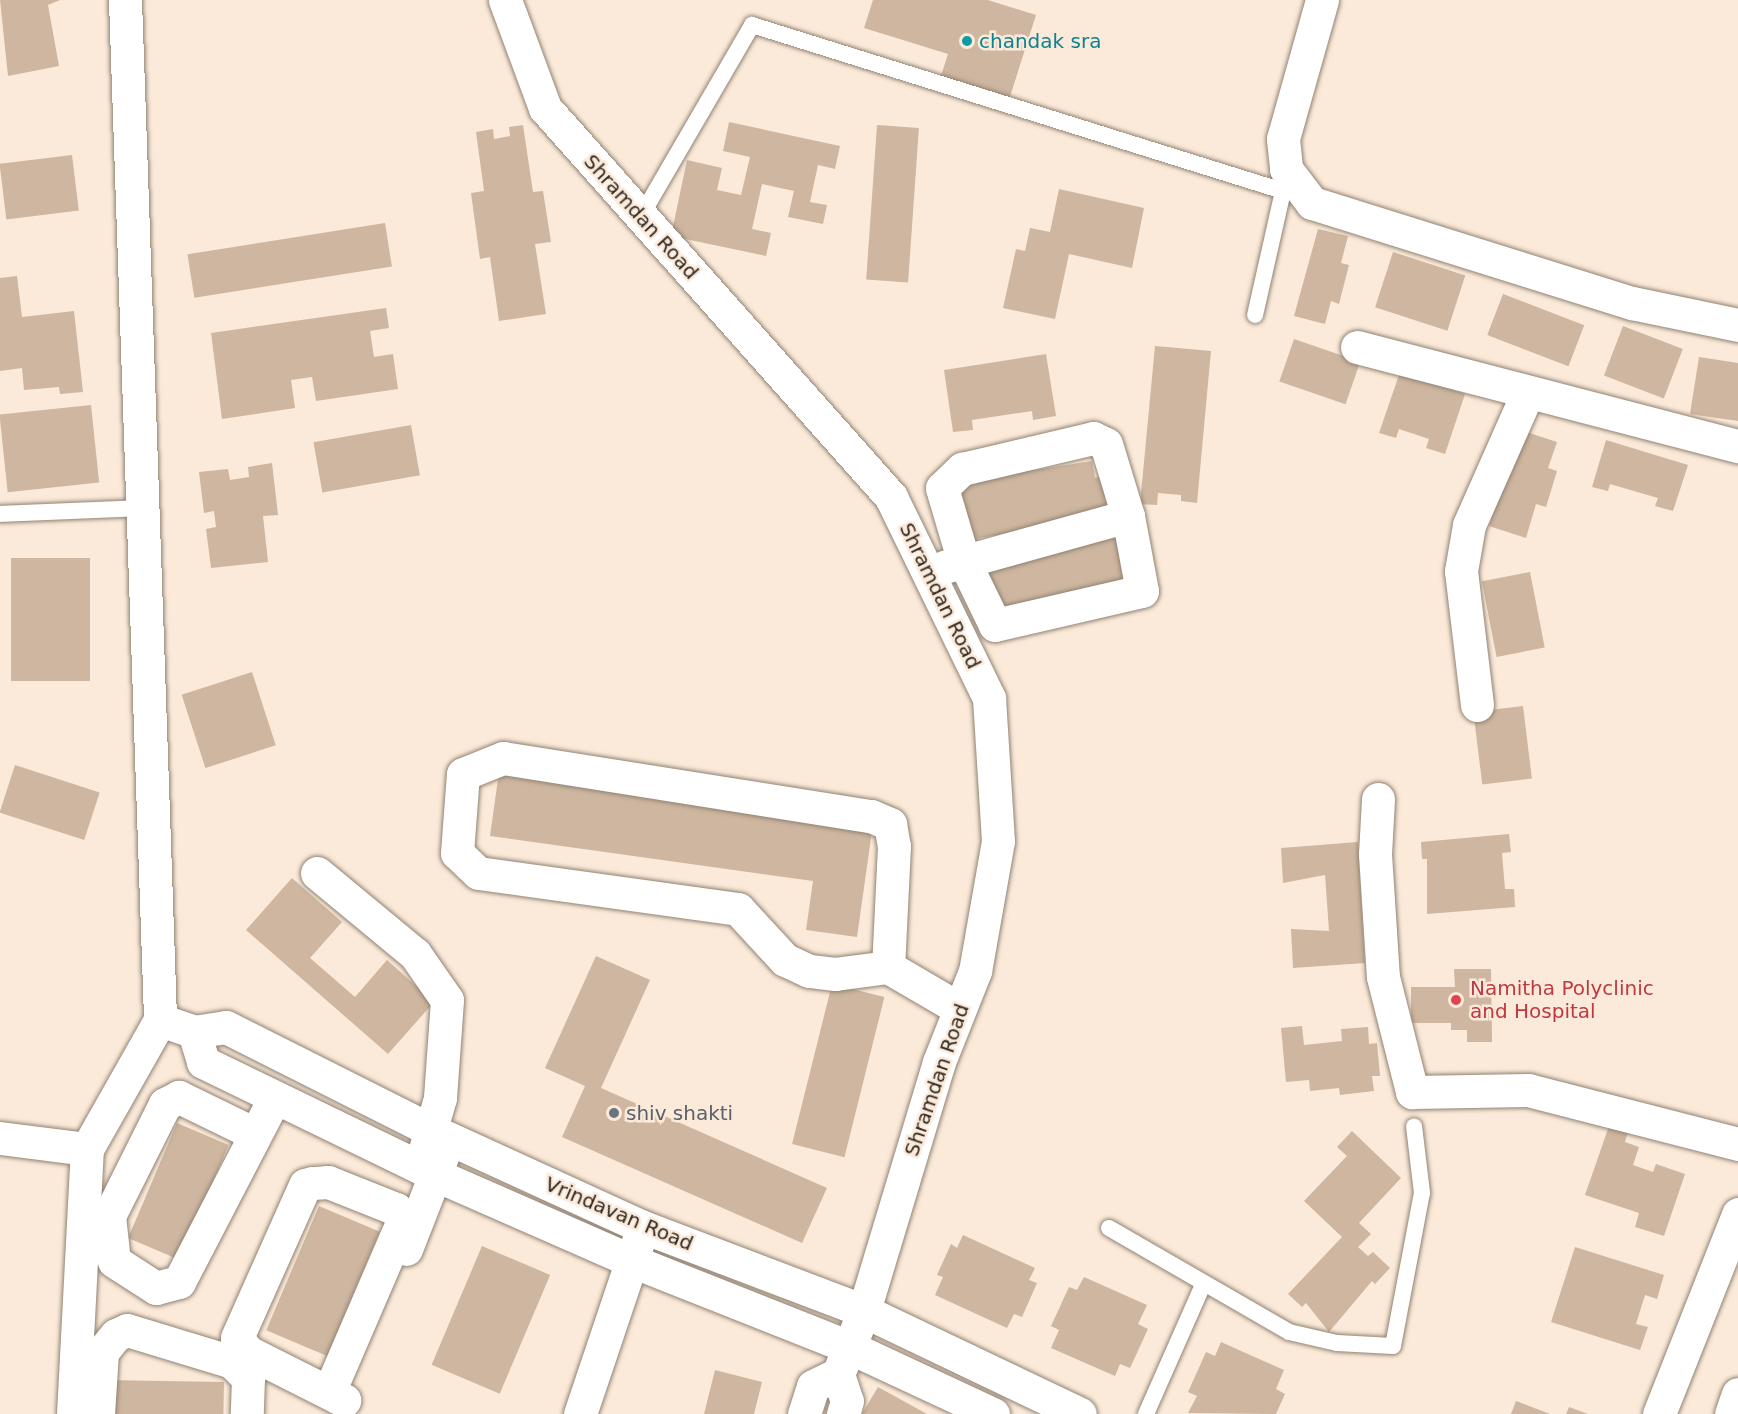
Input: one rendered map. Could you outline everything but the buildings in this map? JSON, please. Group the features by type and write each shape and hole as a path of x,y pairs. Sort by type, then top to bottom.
{"street":[{"path":"73,1414 87,1149 160,1020 125,0"},
{"name":"Shramdan Road","path":"505,0 545,108 891,497 989,698 998,840 975,970 939,1062 864,1311 844,1360"},
{"path":"1322,0 1283,139 1286,169 1312,203 1632,303 1738,325"},
{"path":"1357,346 1527,394 1738,446"},
{"path":"1476,705 1461,571 1469,525 1527,394"},
{"path":"1101,439 1106,444 1128,516 1142,583 1139,596 995,625 963,560 942,488 962,469 1101,439"},
{"path":"928,573 963,560 1128,516"},
{"path":"888,967 894,846 890,825 871,816 503,758 462,774 457,853 478,873 738,909 785,960 808,971 835,974 888,967 960,1009"},
{"path":"1378,799 1375,854 1383,978 1412,1092 1528,1090 1738,1144"},
{"path":"317,873 415,954 447,1000 441,1135 337,1402"},
{"name":"Vrindavan Road","path":"160,1020 194,1032 226,1027 441,1135 644,1227 864,1311 1080,1414"},
{"path":"194,1032 203,1062 428,1171 632,1261 844,1360 993,1414"},
{"path":"319,1118 339,1083"},
{"path":"255,1134 179,1097 165,1104 120,1187 109,1216 114,1261 156,1288 179,1282 275,1097"},
{"path":"0,1138 87,1149"},
{"path":"328,1182 396,1209 403,1220 337,1402 248,1352 237,1338 305,1185 312,1183 328,1182"},
{"path":"1659,1414 1738,1214"},
{"path":"580,1414 644,1227"},
{"path":"98,1414 102,1352 116,1335 127,1330 232,1362 248,1378 247,1414"},
{"path":"804,1414 813,1386 844,1360"},
{"path":"843,1414 847,1401 844,1360"},
{"path":"1731,1414 1738,1394"}],"lane":[{"path":"641,216 752,25 1283,191 1255,315"},
{"path":"0,514 142,508"},
{"path":"1109,1228 1203,1285 1290,1332 1337,1343 1393,1346 1422,1193 1414,1126"},
{"path":"1146,1414 1203,1285"}],"place":[{"name":"chandak sra","path":"967,41"},
{"name":"Namitha Polyclinic and Hospital","path":"1456,1000"},
{"name":"shiv shakti","path":"614,1113"}]}
